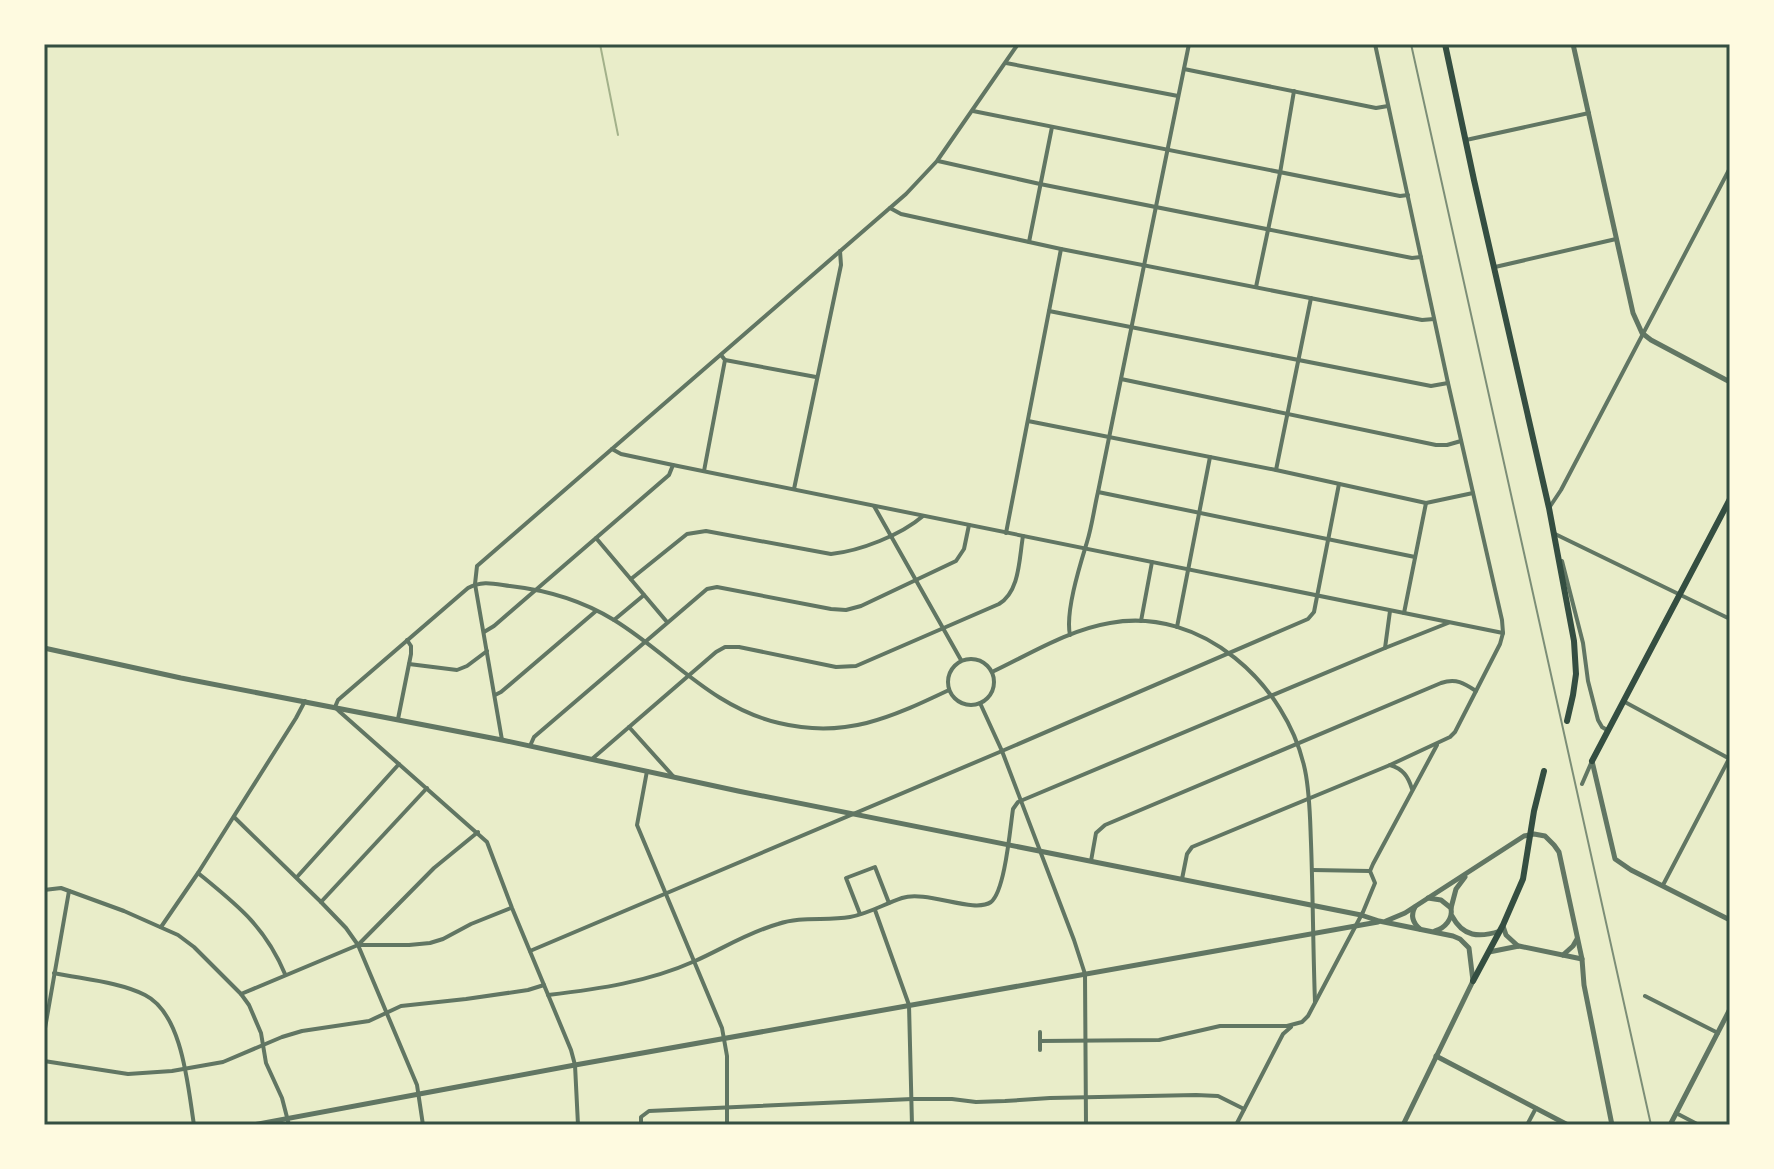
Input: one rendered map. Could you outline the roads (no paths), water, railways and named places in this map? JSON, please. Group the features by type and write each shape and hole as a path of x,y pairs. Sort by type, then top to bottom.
{"main road":[{"path":"1445,44 1549,508 1576,657 1567,721"},
{"path":"1592,761 1730,499"},
{"path":"1473,981 1523,879 1544,771"}],"street":[{"path":"502,740 475,584 480,563 890,208 937,161 1018,44"},
{"path":"1070,635 1069,622 1189,44"},
{"path":"1182,879 1187,854 1192,847 1437,745 1455,732 1503,633 1375,44"},
{"path":"1573,44 1635,320 1642,333 1651,340 1730,382"},
{"path":"1006,63 1178,96"},
{"path":"1184,69 1376,108 1388,106"},
{"path":"1256,287 1294,91"},
{"path":"973,111 1280,173 1408,195"},
{"path":"1466,140 1589,113"},
{"path":"1029,242 1052,127"},
{"path":"937,161 1268,230 1412,258 1421,257"},
{"path":"1549,508 1730,168"},
{"path":"890,208 901,214 1061,249 1422,320 1434,319"},
{"path":"1495,267 1616,239"},
{"path":"1006,533 1061,249"},
{"path":"794,489 841,265 840,251"},
{"path":"1276,470 1311,298"},
{"path":"1049,311 1431,386 1448,383"},
{"path":"721,355 725,360 816,377"},
{"path":"704,471 725,360"},
{"path":"1121,379 1436,445 1461,441"},
{"path":"1028,421 1426,503 1473,493"},
{"path":"612,449 621,454 673,465 1503,633"},
{"path":"1177,627 1210,457"},
{"path":"484,632 669,475 673,465"},
{"path":"530,951 1308,619 1314,612 1318,596 1339,484"},
{"path":"1098,492 1415,557"},
{"path":"1404,613 1426,503"},
{"path":"874,506 961,660"},
{"path":"631,579 678,540 696,531 831,554 845,553 890,535 923,516"},
{"path":"530,746 534,737 711,587 846,610 917,581 959,558 969,525"},
{"path":"1553,533 1730,619"},
{"path":"591,760 725,647 739,647 836,667 852,667 866,664 999,604 1009,596 1014,586 1023,536"},
{"path":"596,538 667,622"},
{"path":"1555,543 1569,584 1598,720 1607,730"},
{"path":"1141,621 1152,562"},
{"path":"335,707 340,697 468,588 484,583 536,589 580,603 614,620 739,710 780,723 808,727 853,727 902,712 949,690"},
{"path":"614,620 644,595"},
{"path":"495,695 596,611"},
{"path":"1385,648 1390,611"},
{"path":"992,672 1070,635 1107,623 1141,621 1190,631 1229,653 1256,677 1271,696 1297,744 1305,771 1309,798 1315,1002"},
{"path":"548,995 657,976 778,923 860,915 915,896 985,905 993,900 1000,888 1013,809 1021,801 1448,623"},
{"path":"398,719 409,664 411,646 407,640"},
{"path":"44,648 1453,936 1466,944 1470,952 1473,981 1403,1125"},
{"path":"409,664 457,670 487,651"},
{"path":"961,660 982,661 992,672 994,687 980,703 966,705 953,697 949,690 950,670 961,660"},
{"path":"1091,861 1096,833 1100,828 1446,681 1460,681 1476,691"},
{"path":"161,927 234,817 305,701"},
{"path":"1623,701 1730,758 1663,885"},
{"path":"980,703 1002,751 1085,974 1086,1125"},
{"path":"335,707 484,837 571,1050 575,1065 578,1125"},
{"path":"629,727 673,776"},
{"path":"1370,871 1437,745"},
{"path":"1582,784 1592,761"},
{"path":"1592,761 1613,854 1618,862 1730,920"},
{"path":"297,877 399,764"},
{"path":"1390,765 1404,773 1412,792"},
{"path":"647,771 637,825 725,1038 727,1125"},
{"path":"321,902 427,788"},
{"path":"234,817 297,877 346,928 358,945 413,1073 423,1125"},
{"path":"358,945 434,868 478,832"},
{"path":"253,1125 1382,922 1415,906 1519,839 1534,834 1545,836 1559,852 1612,1125"},
{"path":"860,915 846,878 875,867 889,903"},
{"path":"1312,870 1370,871"},
{"path":"1434,932 1444,926 1459,884 1470,870"},
{"path":"1040,1041 1159,1040 1209,1027 1293,1025 1302,1022 1361,915 1375,883 1370,871"},
{"path":"198,873 262,931 285,974"},
{"path":"44,890 61,888 185,939 241,994 258,1024 266,1063 282,1098 288,1121"},
{"path":"44,1034 47,994 54,973 69,891"},
{"path":"1428,898 1441,900 1458,925 1470,934 1481,936 1501,928 1519,946"},
{"path":"1415,906 1413,919 1420,929"},
{"path":"241,994 358,945 430,943 512,908"},
{"path":"875,909 909,1005 912,1125"},
{"path":"1563,955 1573,946 1577,934"},
{"path":"1489,952 1519,946 1582,959"},
{"path":"54,973 126,988 156,1002 175,1033 194,1125"},
{"path":"44,1061 128,1074 184,1069 223,1062 302,1031 364,1022 407,1005 528,990 544,985"},
{"path":"1645,996 1718,1033"},
{"path":"1670,1125 1729,1013"},
{"path":"1236,1125 1283,1034 1293,1025"},
{"path":"1040,1032 1040,1050"},
{"path":"1436,1056 1568,1125"},
{"path":"641,1123 643,1114 649,1111 947,1098 976,1102 1208,1095 1226,1099 1244,1109"},
{"path":"1527,1125 1536,1108"},
{"path":"1676,1113 1699,1125"}],"waterway":[{"path":"600,44 618,135"}],"railway":[{"path":"1411,44 1651,1125"}]}
